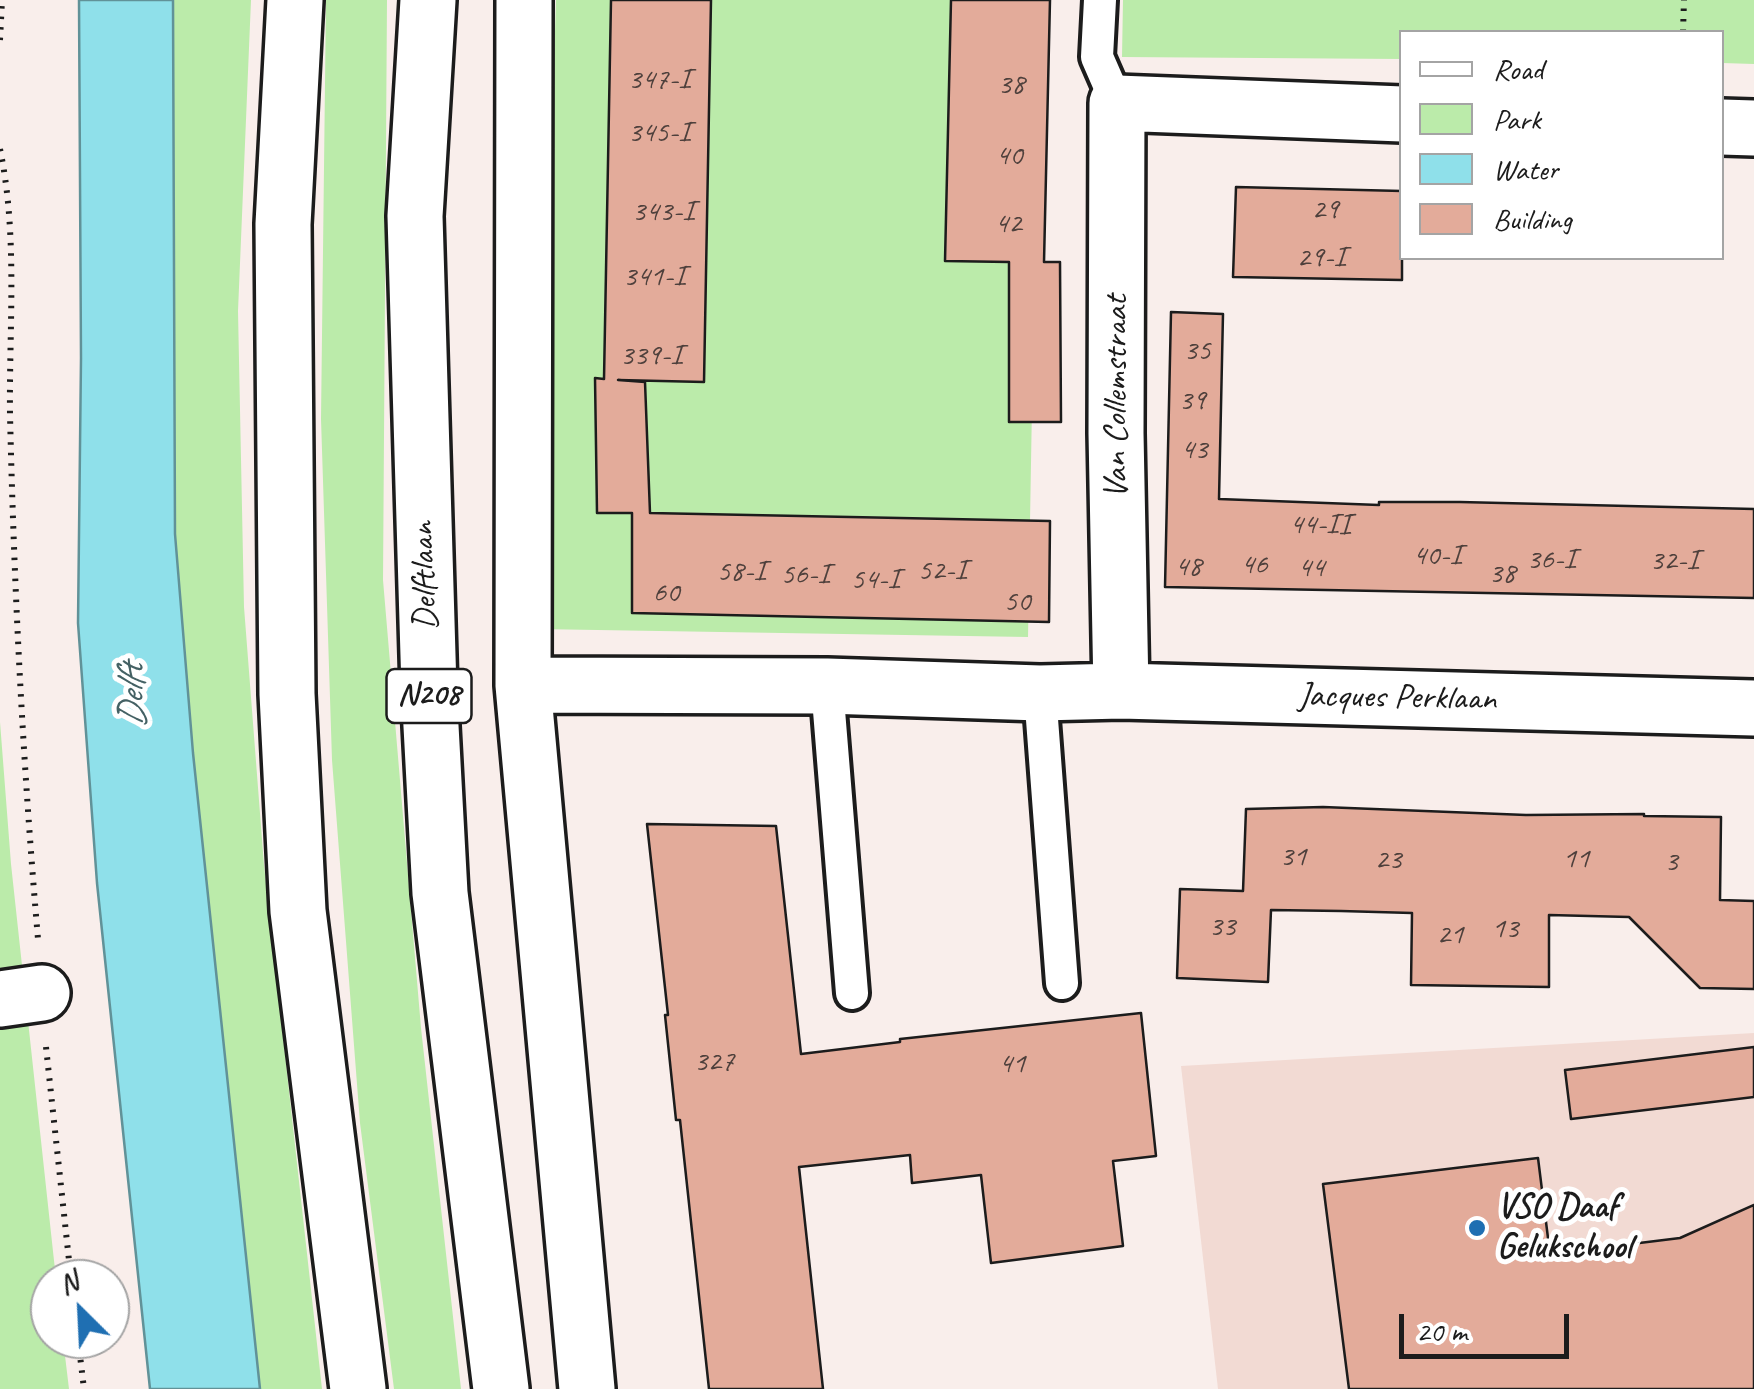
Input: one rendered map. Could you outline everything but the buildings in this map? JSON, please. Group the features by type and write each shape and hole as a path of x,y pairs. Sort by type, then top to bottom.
{"street":[{"path":"295,0 283,224 287,694 298,911 358,1389"},
{"name":"Delftlaan","path":"428,0 415,216 428,689 440,893 500,1389"},
{"path":"524,0 522,685 587,1389"},
{"path":"1116,103 1399,114"},
{"name":"Van Collemstraat","path":"1116,103 1121,692"},
{"path":"1724,127 1754,128"},
{"name":"Jacques Perklaan","path":"522,685 826,686 1754,708"}],"lane":[{"name":"Van Collemstraat","path":"1100,0 1097,57 1116,103"},
{"path":"826,686 852,993"},
{"path":"1040,693 1062,983"}],"path":[{"path":"0,40 2,0"},
{"path":"1683,30 1684,0"},
{"path":"0,149 10,195 21,996 67,1259"},
{"path":"80,1359 84,1389"}],"shaded area":[{"name":"VSO Daaf Gelukschool","path":"1754,1033 1754,1389 1218,1389 1181,1066"}],"green space":[{"path":"173,0 251,0 238,311 244,607 264,865 322,1389 260,1389 253,1333 193,753 175,534"},
{"path":"326,0 387,0 383,580 421,1028 461,1389 394,1389 360,1123 332,760 321,419"},
{"path":"556,0 1019,0 1038,57 1028,637 536,629"},
{"path":"1123,0 1754,0 1754,64 1724,63 1724,30 1399,30 1399,59 1122,57"},
{"path":"0,722 11,864 54,1259 30,1259 30,1359 65,1359 69,1389 0,1389"}],"water":[{"name":"Delft","path":"79,0 173,0 175,534 193,753 260,1389 150,1389 97,883 78,623"}],"place":[{"name":"VSO Daaf Gelukschool","path":"1477,1228"}]}
